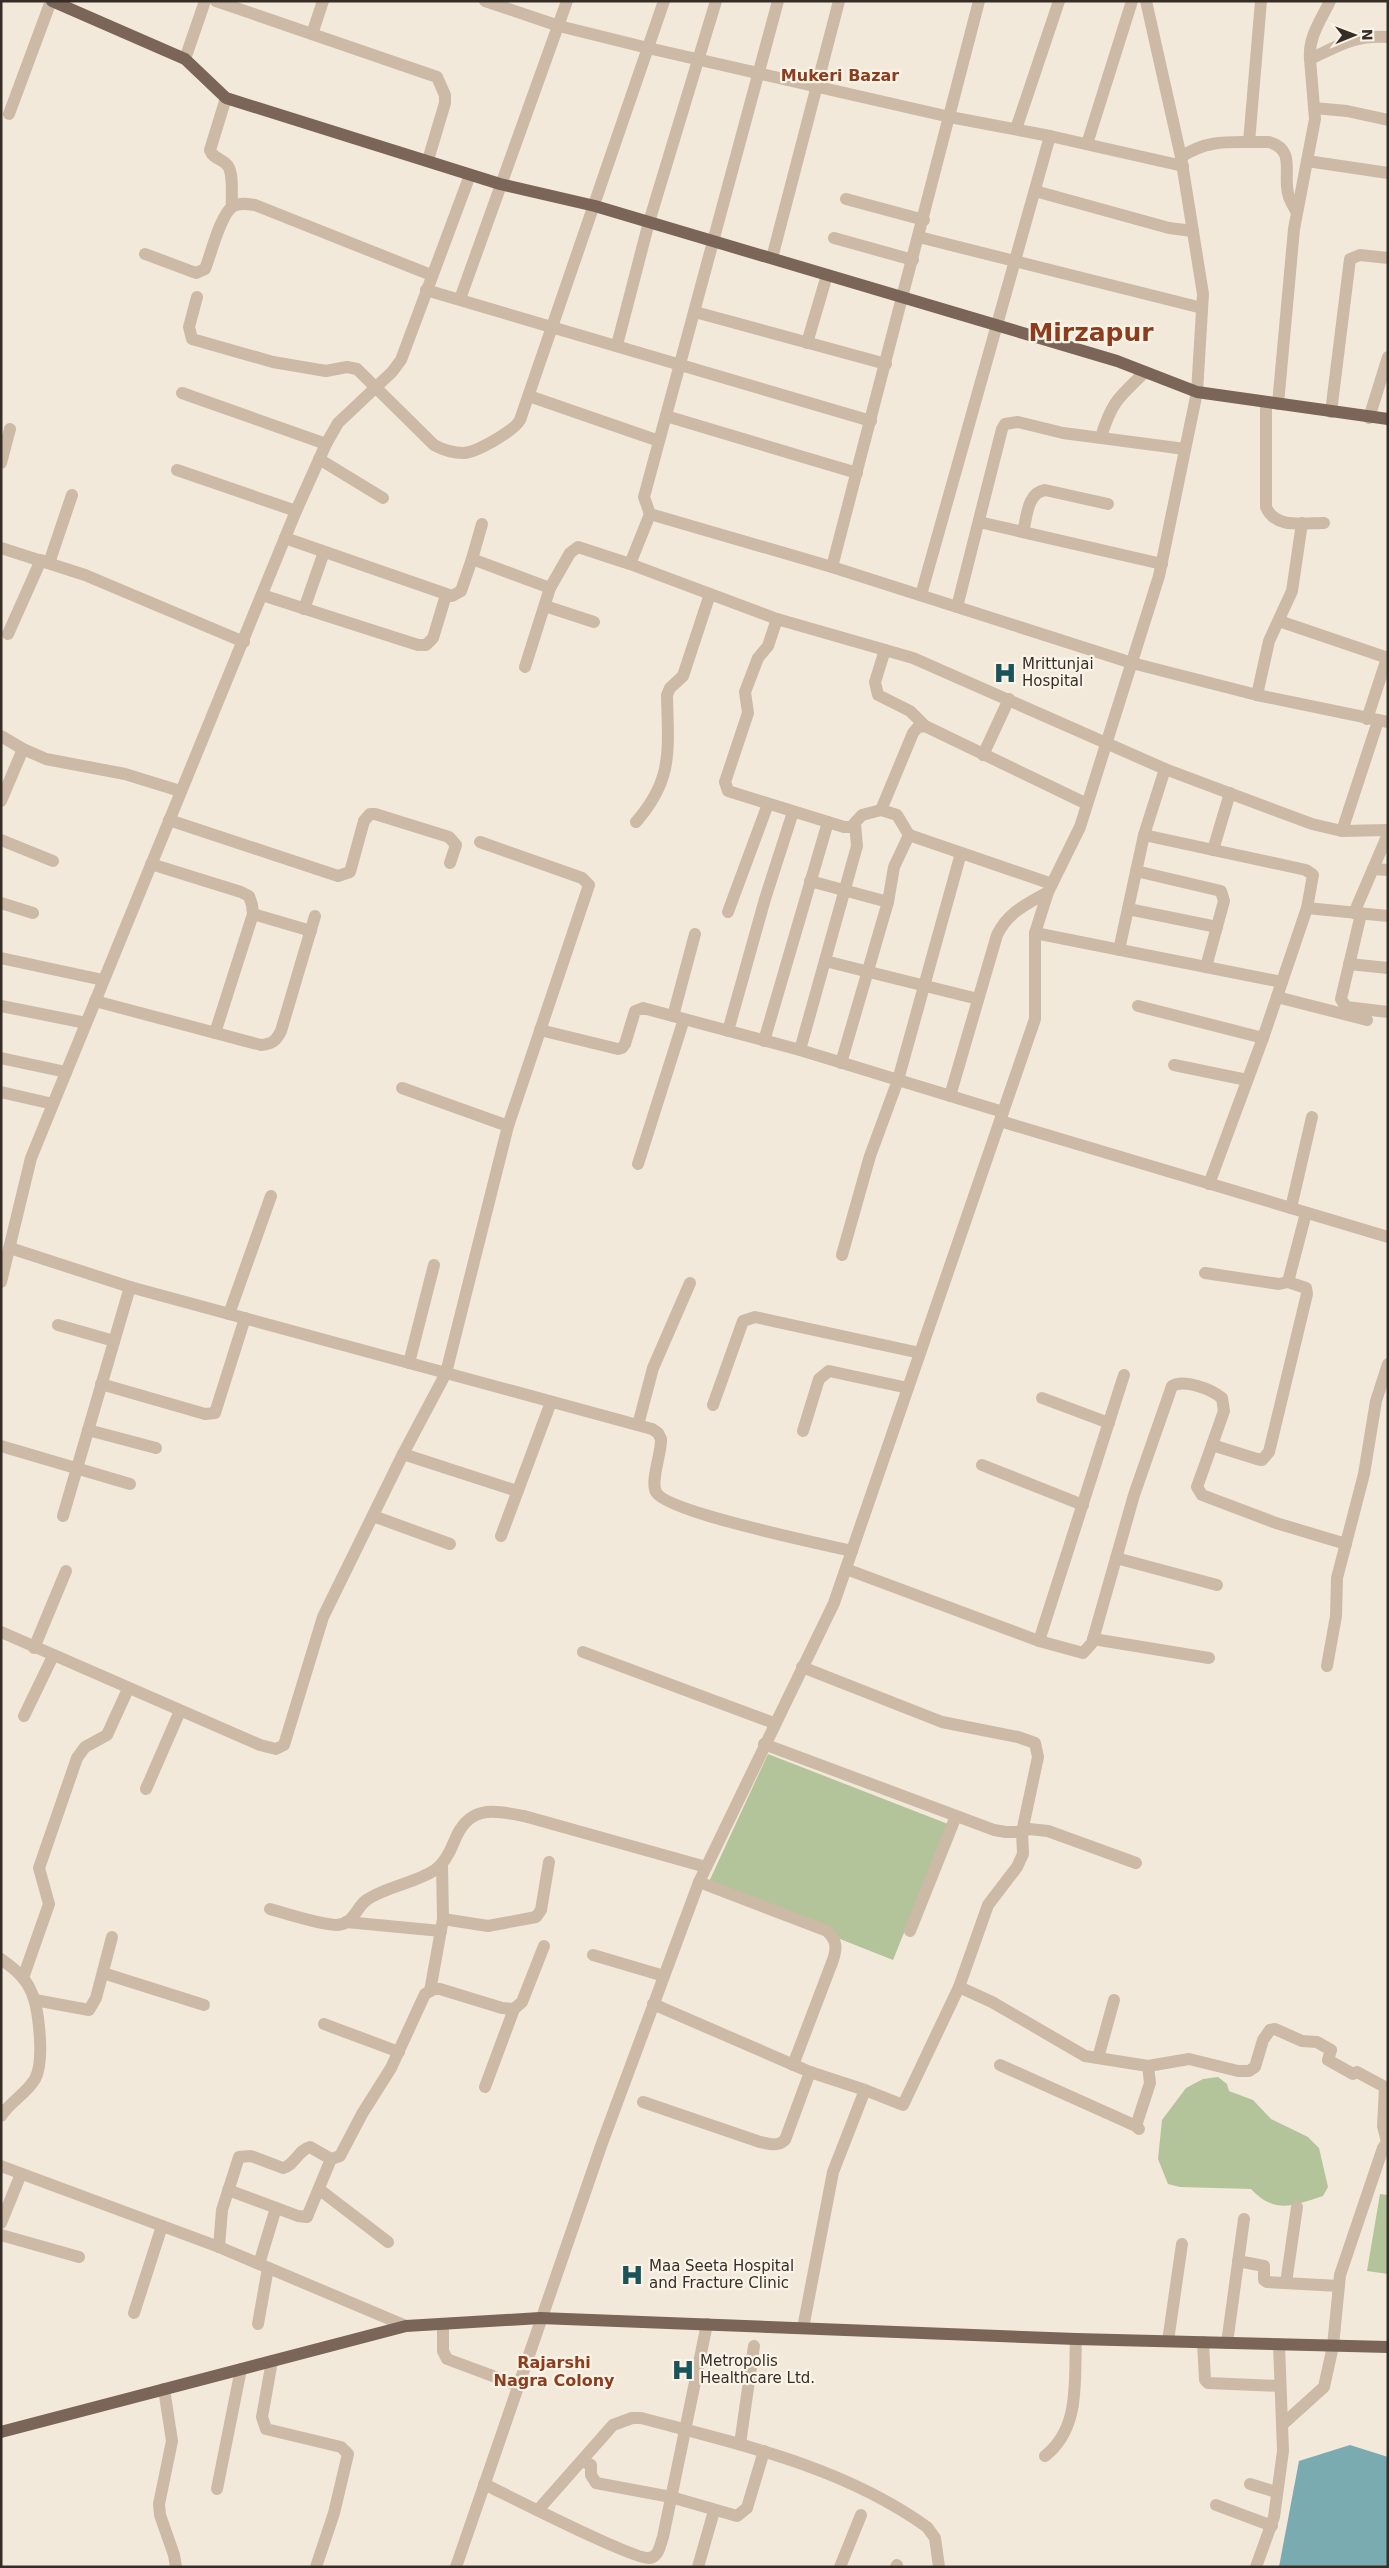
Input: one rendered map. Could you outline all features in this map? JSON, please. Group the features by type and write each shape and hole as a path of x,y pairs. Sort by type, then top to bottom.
{"main road":[{"path":"52,1 184,59 226,98 428,160 470,175 500,184 595,206 714,240 1118,361 1197,392 1388,420"},
{"path":"1,2432 406,2326 540,2318 1076,2339 1388,2347"}],"street":[{"path":"9,114 52,1"},
{"path":"184,59 205,1"},
{"path":"216,1 437,77 445,95 445,102 428,160"},
{"path":"312,34 323,1"},
{"path":"486,1 559,26 698,60 950,117 1182,162"},
{"path":"460,300 567,1"},
{"path":"197,297 189,327 192,339 273,362 326,371 352,367 357,369 434,445 455,453 467,452 516,428 554,326 664,1"},
{"path":"617,345 649,222 716,1"},
{"path":"630,564 650,514 644,497 778,1"},
{"path":"772,258 840,1"},
{"path":"832,567 924,220 979,1"},
{"path":"1016,130 1059,1"},
{"path":"1087,144 1132,1"},
{"path":"456,2567 540,2318 699,1882 774,1723 834,1603 846,1569 1035,1019 1035,933 1050,888 1080,827 1162,564 1197,392 1203,294 1182,162 1146,1"},
{"path":"1249,142 1261,1"},
{"path":"1324,523 1273,520 1266,507 1272,403 1296,211 1313,136 1314,108 1309,44 1330,1"},
{"path":"1310,59 1354,38 1367,36 1388,37"},
{"path":"226,98 210,150 212,156 228,166 232,207"},
{"path":"1314,108 1346,111 1388,120"},
{"path":"921,595 1050,136"},
{"path":"1182,162 1204,144 1269,142 1283,149 1286,155 1288,193 1296,211"},
{"path":"1307,161 1388,173"},
{"path":"1,1282 31,1158 180,791 244,642 284,538 319,459 338,422 376,388 401,360 470,175"},
{"path":"1035,191 1169,228 1193,231"},
{"path":"846,199 924,220"},
{"path":"145,254 196,273 201,272 205,269 224,218 232,207 241,203 255,205 432,275"},
{"path":"919,237 1202,308"},
{"path":"834,238 913,260"},
{"path":"1331,412 1350,259 1360,255 1388,258"},
{"path":"807,343 827,275"},
{"path":"426,290 554,326 871,422"},
{"path":"695,312 886,364"},
{"path":"1369,418 1388,357"},
{"path":"1102,437 1109,411 1114,402 1145,372"},
{"path":"182,393 326,444"},
{"path":"529,396 659,441"},
{"path":"666,416 857,473"},
{"path":"957,607 1002,429 1006,424 1018,422 1063,433 1185,449"},
{"path":"1,463 10,429"},
{"path":"319,459 383,498"},
{"path":"177,470 296,511"},
{"path":"1023,532 1032,496 1037,491 1045,490 1108,504"},
{"path":"8,634 45,561 72,495"},
{"path":"650,514 832,567 1132,662 1257,695 1378,720"},
{"path":"978,522 1162,564"},
{"path":"1257,695 1269,641 1292,591 1302,523"},
{"path":"284,538 452,596 461,591 482,524"},
{"path":"525,667 550,588 570,554 578,547 630,564 777,619 914,658 1165,769 1312,824 1342,831 1388,830"},
{"path":"1,548 93,578 244,642"},
{"path":"304,609 324,552"},
{"path":"472,559 550,588"},
{"path":"636,822 652,804 665,775 668,759 667,695 670,688 683,676 710,594"},
{"path":"262,595 426,645 433,638 446,595"},
{"path":"545,606 594,622"},
{"path":"777,619 768,646 758,658 745,692 748,713 725,782 728,791 844,827 851,827 862,815 881,810 897,815 909,835 1050,888"},
{"path":"1279,621 1387,658 1378,720 1342,831"},
{"path":"885,650 875,682 878,695 910,711 925,726 1087,804"},
{"path":"983,755 1009,700"},
{"path":"881,810 913,733 918,727 925,726"},
{"path":"1,736 23,749 60,763 111,771 180,791"},
{"path":"1,801 23,749"},
{"path":"1119,950 1144,835 1165,769"},
{"path":"1212,850 1230,793"},
{"path":"728,912 768,804"},
{"path":"728,1031 765,900 793,812"},
{"path":"169,820 338,876 350,872 364,821 370,814 375,814 449,837 456,845 450,863"},
{"path":"764,1041 828,822"},
{"path":"800,1050 857,846 855,824"},
{"path":"1341,1009 1341,999 1358,913 1373,868 1388,834"},
{"path":"841,1063 888,902 896,861 909,835"},
{"path":"1144,835 1311,872 1313,879 1307,908 1277,997 1209,1184"},
{"path":"1,840 53,861"},
{"path":"1,1632 269,1749 276,1749 284,1745 322,1617 403,1454 446,1373 508,1126 589,885 582,878 480,842"},
{"path":"842,1255 870,1156 898,1080 961,853"},
{"path":"151,864 248,896 252,905 252,914 215,1033"},
{"path":"1373,868 1388,870"},
{"path":"1136,871 1221,891 1224,901 1206,967"},
{"path":"810,881 888,902"},
{"path":"950,1096 978,999 1003,923 1010,914 1050,888"},
{"path":"1,903 33,913"},
{"path":"1307,908 1388,916"},
{"path":"1128,909 1217,927"},
{"path":"252,914 311,931"},
{"path":"95,1001 261,1045 277,1040 315,916"},
{"path":"1035,933 1282,982"},
{"path":"638,1164 678,1017 695,934"},
{"path":"1,958 104,980"},
{"path":"825,961 978,999"},
{"path":"1349,964 1388,968"},
{"path":"1277,997 1341,1009 1367,1020"},
{"path":"1,1006 86,1023"},
{"path":"1138,1006 1263,1038"},
{"path":"1341,1009 1346,1007 1388,1012"},
{"path":"540,1030 618,1049 622,1048 625,1044 635,1011 638,1008 678,1017 800,1050 950,1096 1002,1116 1209,1184 1388,1237"},
{"path":"1,1058 66,1072"},
{"path":"1174,1066 1247,1080"},
{"path":"402,1088 508,1126"},
{"path":"1,1092 53,1104"},
{"path":"1291,1208 1312,1117"},
{"path":"228,1314 271,1196"},
{"path":"1288,1282 1306,1213"},
{"path":"10,1248 130,1287 652,1429 661,1439 654,1487 662,1499 721,1519 852,1551"},
{"path":"409,1363 434,1265"},
{"path":"1205,1273 1278,1284 1288,1282 1302,1285 1306,1288 1307,1294 1269,1452 1266,1457 1258,1459 1212,1445"},
{"path":"638,1425 653,1368 690,1282"},
{"path":"62,1516 130,1287"},
{"path":"712,1405 743,1321 748,1317 920,1353"},
{"path":"101,1384 205,1414 215,1413 246,1318"},
{"path":"58,1326 114,1341"},
{"path":"1327,1666 1337,1607 1336,1586 1364,1474 1376,1401 1388,1364"},
{"path":"804,1432 819,1379 829,1372 908,1388"},
{"path":"1039,1641 1124,1376"},
{"path":"846,1569 1039,1641 1083,1653 1088,1650 1093,1639 1134,1495 1172,1386 1184,1383 1217,1394 1222,1398 1224,1411 1198,1482 1197,1487 1202,1495 1276,1523 1346,1544"},
{"path":"1042,1398 1109,1423"},
{"path":"500,1536 551,1402"},
{"path":"88,1430 156,1448"},
{"path":"1,1446 130,1484"},
{"path":"403,1454 517,1491"},
{"path":"982,1465 1083,1505"},
{"path":"373,1516 450,1544"},
{"path":"1116,1558 1217,1585"},
{"path":"34,1648 66,1572"},
{"path":"1093,1639 1209,1658"},
{"path":"583,1652 774,1723"},
{"path":"24,1716 53,1656"},
{"path":"653,2004 810,2072 865,2090 903,2106 959,1987 988,1905 1021,1860 1023,1854 1022,1832 1038,1757 1038,1746 1035,1743 1018,1737 942,1722 802,1667"},
{"path":"23,1978 49,1904 40,1868 77,1758 85,1747 107,1735 128,1689"},
{"path":"146,1789 180,1711"},
{"path":"764,1744 994,1830 1022,1832 1029,1829 1048,1831 1136,1864"},
{"path":"346,1922 353,1918 366,1900 434,1870 442,1864 465,1822 484,1811 498,1811 706,1867"},
{"path":"910,1931 956,1816"},
{"path":"270,1909 330,1924 346,1922 488,1926 536,1917 541,1910 548,1862"},
{"path":"228,2190 304,2218 308,2217 332,2159 340,2156 399,2052 422,1998 430,1990 442,1925 442,1864"},
{"path":"699,1882 827,1931 834,1938 836,1948 833,1960 794,2065"},
{"path":"35,2000 89,2010 94,2006 112,1937"},
{"path":"485,2087 514,2009 522,2002 544,1946"},
{"path":"593,1955 664,1976"},
{"path":"1,1958 23,1978 35,2000 39,2032 35,2079 1,2116"},
{"path":"103,1972 204,2005"},
{"path":"959,1987 992,2002 1085,2056 1148,2066 1189,2059 1238,2071 1249,2071 1255,2067 1266,2034 1275,2029 1302,2040 1317,2042 1331,2050 1328,2060 1353,2074 1357,2072 1386,2087 1384,2126 1387,2141 1340,2275 1333,2346 1324,2387 1283,2424"},
{"path":"430,1990 440,1989 502,2008 514,2009"},
{"path":"1098,2058 1114,2000"},
{"path":"324,2024 399,2052"},
{"path":"1000,2065 1138,2127 1150,2083 1148,2066"},
{"path":"643,2102 760,2142 772,2145 780,2144 785,2140 810,2072"},
{"path":"803,2328 833,2172 865,2090"},
{"path":"219,2247 222,2210 237,2160 242,2156 283,2168 287,2167 305,2148 310,2147 332,2159"},
{"path":"1,2166 219,2247 406,2326"},
{"path":"1,2223 21,2174"},
{"path":"320,2190 388,2242"},
{"path":"258,2324 264,2266 276,2208"},
{"path":"1286,2283 1297,2208"},
{"path":"1227,2343 1244,2219"},
{"path":"134,2313 162,2226"},
{"path":"1,2235 79,2257"},
{"path":"1168,2341 1182,2244"},
{"path":"1238,2261 1264,2266 1264,2280 1266,2282 1339,2286"},
{"path":"443,2324 443,2351 447,2359 517,2385"},
{"path":"484,2484 654,2562 658,2552 686,2430 707,2324"},
{"path":"1045,2456 1062,2439 1073,2414 1076,2339"},
{"path":"1203,2342 1205,2380 1208,2383 1280,2386"},
{"path":"1256,2567 1272,2526 1283,2451 1280,2344"},
{"path":"740,2444 754,2346"},
{"path":"272,2361 262,2417 266,2429 341,2447 348,2454 334,2513 316,2567"},
{"path":"217,2489 241,2369"},
{"path":"164,2389 172,2441 160,2494 160,2515 174,2555 176,2567"},
{"path":"538,2510 613,2426 622,2420 640,2418 764,2451 805,2464 840,2480 921,2523 932,2532 935,2538 939,2567"},
{"path":"582,2461 590,2465 590,2476 596,2483 671,2497 730,2516 737,2516 747,2508 764,2451"},
{"path":"1250,2484 1276,2492"},
{"path":"1216,2505 1272,2526"},
{"path":"698,2567 714,2510"},
{"path":"840,2567 861,2515"}],"green space":[{"path":"768,1754 948,1824 893,1960 707,1886"},
{"path":"1218,2077 1227,2084 1229,2091 1253,2100 1271,2119 1308,2137 1319,2148 1328,2187 1323,2196 1285,2206 1268,2202 1251,2189 1180,2187 1168,2184 1158,2159 1162,2120 1186,2088 1203,2079"},
{"path":"1380,2194 1388,2195 1388,2274 1367,2271"}],"water":[{"path":"1350,2445 1388,2457 1388,2567 1279,2567 1299,2461"}],"place":[{"name":"Mrittunjai Hospital","path":"1005,673"},
{"name":"Maa Seeta Hospital and Fracture Clinic","path":"632,2275"},
{"name":"Metropolis Healthcare Ltd.","path":"683,2370"}],"district":[{"name":"Mukeri Bazar","path":"840,75"},
{"name":"Mirzapur","path":"1091,332"},
{"name":"Rajarshi Nagra Colony","path":"554,2371"}]}
